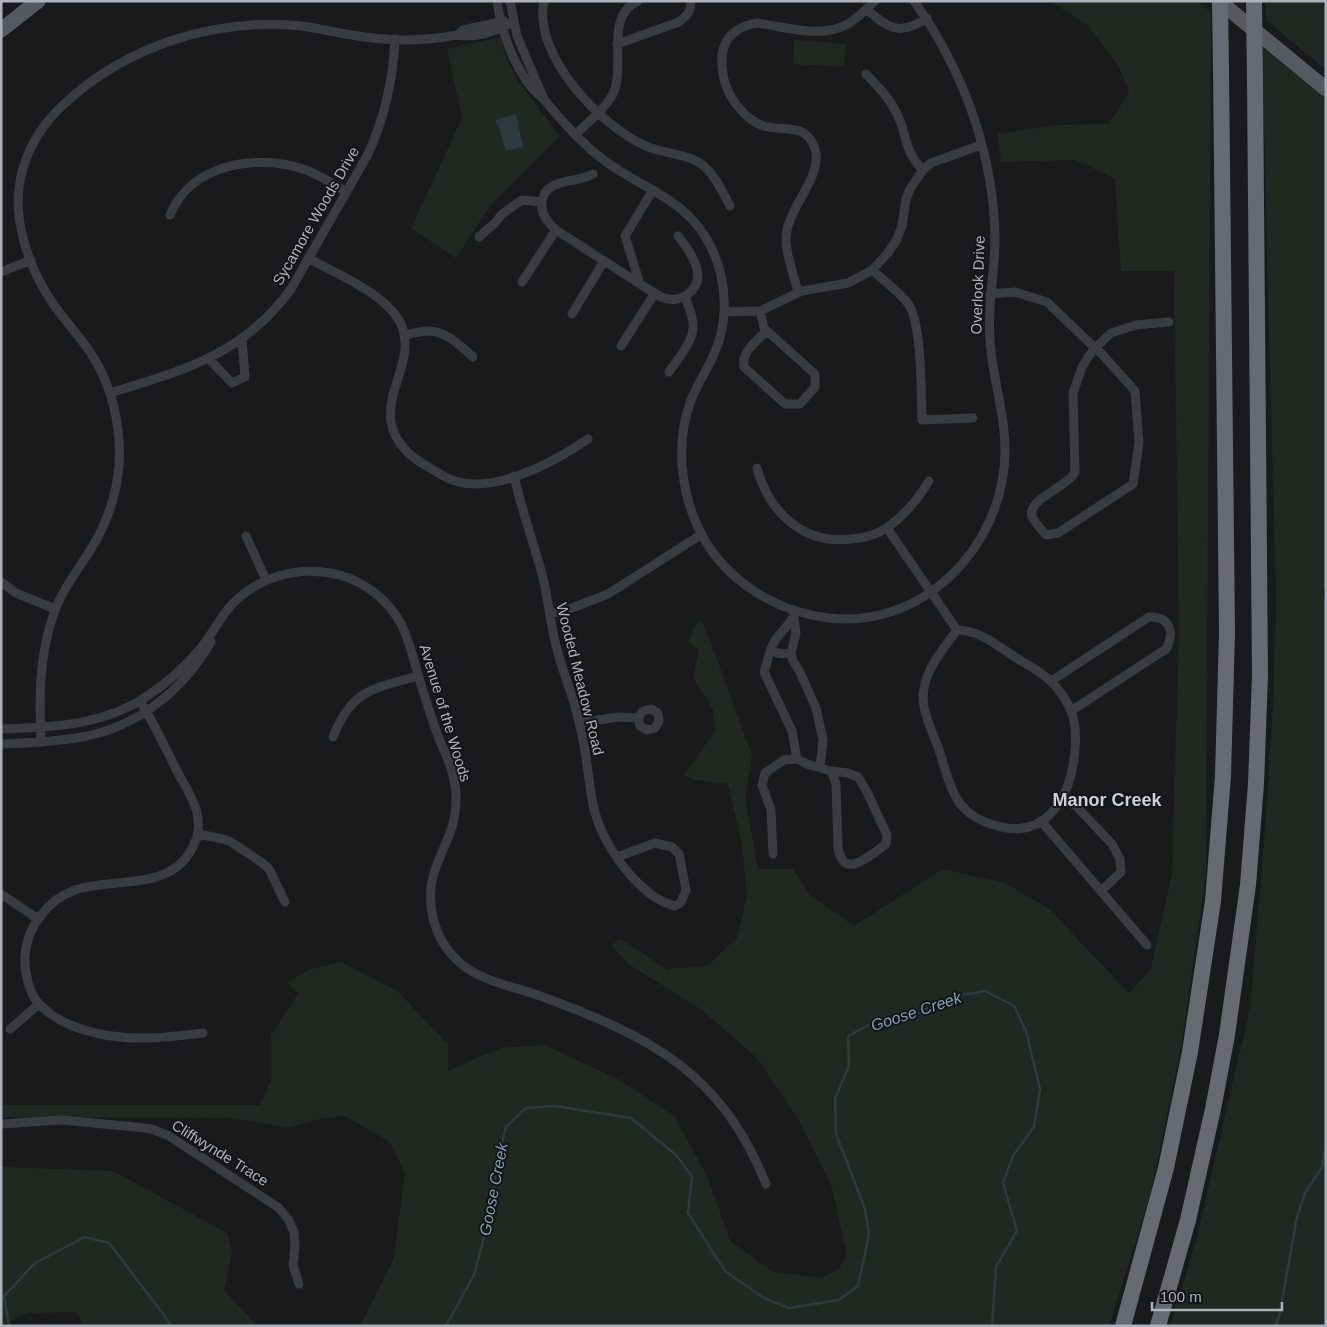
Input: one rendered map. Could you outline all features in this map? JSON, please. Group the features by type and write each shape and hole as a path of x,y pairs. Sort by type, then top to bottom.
{"highway":[{"path":"1123,1326 1162,1186 1190,1052 1212,901 1221,803 1227,624 1219,1"},
{"path":"1158,1326 1188,1220 1213,1109 1227,1035 1248,885 1255,793 1260,676 1254,1"}],"main road":[{"path":"1,30 38,1"},
{"path":"1219,1 1326,89"}],"street":[{"path":"497,1 501,25 512,56 528,85 544,99"},
{"path":"510,1 517,36 544,99"},
{"path":"544,1 543,28 554,56 575,88 598,112 634,140 649,147 698,162 706,168 730,206"},
{"path":"576,134 607,103 617,84 619,73 617,44 622,14 638,1"},
{"path":"617,44 679,22 687,15 691,4 690,1"},
{"path":"798,293 786,238 791,217 816,165 815,148 806,134 799,130 766,127 743,113 728,93 724,80 722,53 727,40 733,33 748,24 757,23 825,31 847,24 875,1"},
{"name":"Overlook Drive","path":"544,99 557,116 607,162 684,210 698,225 713,251 722,281 725,300 722,329 714,354 689,405 682,445 683,477 686,492 691,509 709,546 741,581 762,596 795,615 863,618 894,611 932,592 956,571 977,546 995,509 1003,480 1005,452 1004,428 992,362 989,317 995,242 993,206 981,145 968,99 955,68 914,1"},
{"path":"866,9 883,23 893,28 908,27 926,18"},
{"path":"41,742 39,689 42,664 55,609 69,582 96,540 109,512 114,496 120,455 118,424 110,393 90,352 50,299 31,260 22,236 18,208 18,190 23,165 32,144 48,120 96,77 121,62 191,34 219,28 248,25 302,26 347,34 395,39 465,36 514,21"},
{"name":"Sycamore Woods Drive","path":"110,393 209,359 242,339 259,325 282,301 367,156 383,117 392,76 395,39"},
{"path":"866,74 890,101 902,126 910,155 923,170"},
{"path":"724,312 760,311 781,302 791,295 848,283 872,270 888,254 897,239 902,226 906,200 910,189 923,170 931,163 981,145"},
{"path":"170,215 182,194 194,182 206,175 232,166 248,163 280,163 305,170 325,178 346,192"},
{"path":"593,174 587,178 556,184 549,187 544,193 542,212 547,221 556,230 663,298 672,300 685,296 695,286 698,274 696,264 678,236"},
{"path":"640,284 625,236 653,190"},
{"path":"479,237 502,214 522,200 542,202"},
{"path":"522,282 556,230"},
{"path":"308,258 384,302 399,322 404,335 404,358 390,414 393,430 402,447 416,460 455,482 475,485 486,484 541,466 572,450 588,439"},
{"path":"1,272 31,260"},
{"path":"572,314 604,261"},
{"path":"872,270 908,303 913,313 917,329 922,420 973,418"},
{"path":"990,294 1015,292 1047,302 1095,348 1135,391 1139,443 1133,484 1058,533 1046,535 1032,517 1031,512 1035,503 1067,482 1075,472 1073,393 1082,367 1095,348 1111,333 1136,325 1169,322"},
{"path":"621,346 655,293"},
{"path":"669,372 693,331 693,322 685,296"},
{"path":"760,311 764,328 767,330 815,374 815,387 800,404 785,404 744,366 744,356 767,330"},
{"path":"404,335 427,331 441,334 459,344 473,357"},
{"path":"209,359 232,383 245,376 242,339"},
{"path":"757,468 764,489 775,508 789,521 806,532 819,537 847,540 873,535 887,528 912,506 929,482"},
{"name":"Wooded Meadow Road","path":"514,476 543,581 557,651 579,723 585,750 592,805 604,835 617,857 626,871 665,904 675,906 682,902 686,890 679,854 672,848 655,843 617,857"},
{"path":"887,528 957,630"},
{"path":"550,614 608,594 702,534"},
{"path":"246,536 266,580"},
{"name":"Avenue of the Woods","path":"1,729 58,727 96,720 140,701 180,671 216,628 230,606 266,580 290,573 317,571 346,577 364,585 381,597 396,615 406,634 432,719 453,774 456,793 455,814 451,834 434,873 430,896 435,925 446,947 460,963 477,975 542,996 628,1032 682,1065 703,1084 730,1114 747,1142 766,1184"},
{"path":"1,582 16,593 55,609"},
{"path":"795,615 783,629 771,649 764,672 792,731 797,759"},
{"path":"795,615 796,633 791,653 816,708 823,740 820,767"},
{"path":"1051,682 1149,617 1162,618 1167,623 1171,631 1171,638 1166,649 1071,711"},
{"name":"Avenue of the Woods","path":"1,744 41,742 89,736 147,712 181,684 194,669 213,639 216,628"},
{"path":"957,630 966,630 980,635 1044,675 1057,688 1071,711 1076,741 1073,767 1062,799 1055,810 1041,821 1020,828 998,827 972,815 956,798 924,710 923,694 929,670 957,630"},
{"path":"771,649 779,654 791,653"},
{"path":"333,737 340,719 350,706 365,693 418,676"},
{"path":"140,701 193,802 198,822 198,834 192,849 183,862 171,871 154,878 82,888 51,904 34,924 26,948 25,966 29,984 39,1004 63,1023 111,1036 151,1039 203,1033"},
{"path":"579,723 618,717 638,718"},
{"path":"773,854 771,810 762,786 762,779 765,773 784,760 797,759 807,764 858,777 887,835 886,844 857,864 851,865 843,861 839,856 836,784 831,771"},
{"path":"1062,799 1076,806 1091,821 1112,844 1120,859 1121,872 1100,891"},
{"path":"1041,821 1146,945"},
{"path":"198,834 231,842 262,862 269,870 285,902"},
{"path":"1,894 38,919"},
{"path":"10,1029 39,1004"},
{"name":"Cliffwynde Trace","path":"1,1124 61,1120 136,1127 169,1136 279,1208 288,1219 294,1232 293,1265 299,1284"}],"shaded area":[{"path":"1050,1 1198,1 1211,13 1206,873 1182,1043 1150,1196 1109,1326 360,1326 393,1260 405,1174 390,1142 345,1116 324,1118 288,1128 232,1118 1,1117 1,1105 260,1105 271,1080 271,1035 298,994 287,982 311,969 341,962 397,991 448,1044 448,1071 500,1048 545,1045 618,1079 675,1117 709,1180 730,1241 773,1272 822,1278 839,1269 847,1254 831,1185 797,1117 757,1058 702,1010 627,963 611,945 621,939 666,969 707,966 737,938 747,896 742,845 728,784 694,780 684,775 715,731 713,709 693,678 699,650 689,642 694,626 701,620 752,755 745,798 758,869 793,869 810,895 854,926 943,869 1005,883 1049,909 1129,993 1151,969 1172,873 1179,630 1174,271 1121,271 1115,179 1075,160 1001,162 998,134 1056,125 1109,124 1129,93 1119,66 1086,24"},
{"path":"1265,1 1323,1 1323,6 1326,6 1326,70 1266,20"},
{"path":"500,37 507,60 518,81 560,136 490,206 456,258 411,228 462,118 447,49"},
{"path":"794,40 846,44 844,67 793,64"},
{"path":"1262,48 1326,98 1326,589 1322,591 1326,602 1326,1326 1170,1326 1197,1237 1250,1008 1265,831 1273,705 1276,600"},
{"path":"516,114 523,147 506,151 495,120"},
{"path":"1,1167 113,1171 227,1233 232,1253 224,1291 258,1326 83,1326 77,1312 28,1313 1,1325"}],"waterway":[{"name":"Goose Creek","path":"446,1326 474,1275 492,1208 496,1166 506,1127 526,1108 555,1106 631,1118 676,1155 692,1176 688,1213 725,1271 764,1298 789,1308 839,1300 858,1286 869,1235 865,1209 836,1134 835,1099 849,1065 848,1036 882,1018 916,1014 955,996 985,991 1014,1006 1026,1031 1040,1089 1034,1127 1013,1156 1003,1183 1017,1231 996,1267 992,1326"},
{"name":"Goose Creek","path":"1275,1326 1279,1317 1297,1217 1305,1193 1322,1167 1326,1146"},
{"name":"Goose Creek","path":"9,1326 4,1296 35,1263 85,1237 109,1243 171,1326"}],"district":[{"name":"Manor Creek","path":"1107,800"}]}
